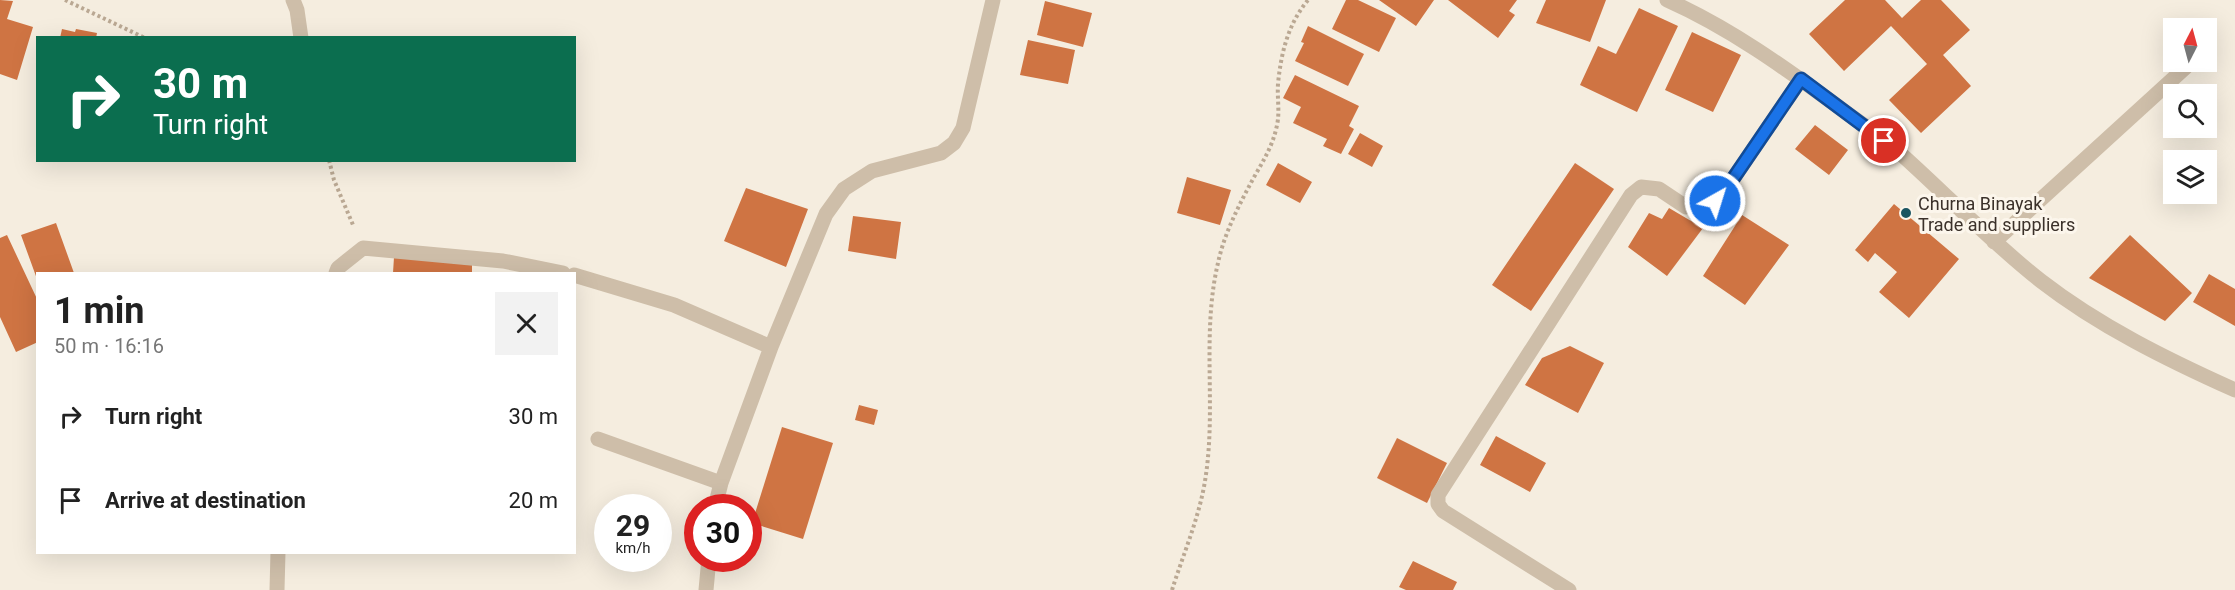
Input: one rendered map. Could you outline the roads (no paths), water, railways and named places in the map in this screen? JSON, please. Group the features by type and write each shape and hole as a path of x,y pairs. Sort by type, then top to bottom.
{"street":[{"path":"293,0 301,36"},
{"path":"718,494 771,347 826,214 844,189 872,171 941,153 954,143 963,128 993,0"},
{"path":"1667,0 1719,24 1801,79 1901,153 1994,242 2042,282 2141,344 2235,390"},
{"path":"1994,242 2181,72"},
{"path":"1569,590 1443,511 1438,504 1438,495 1631,195 1641,187 1659,189 1686,207 1702,206 1715,201 1724,192 1801,79"},
{"path":"336,272 338,268 363,248 503,261 558,272"},
{"path":"576,276 674,305 771,347"},
{"path":"598,439 721,483"},
{"path":"277,590 278,554"},
{"path":"706,590 708,572"}],"place":[{"name":"Churna Binayak Trade and suppliers","path":"1906,213"}]}
